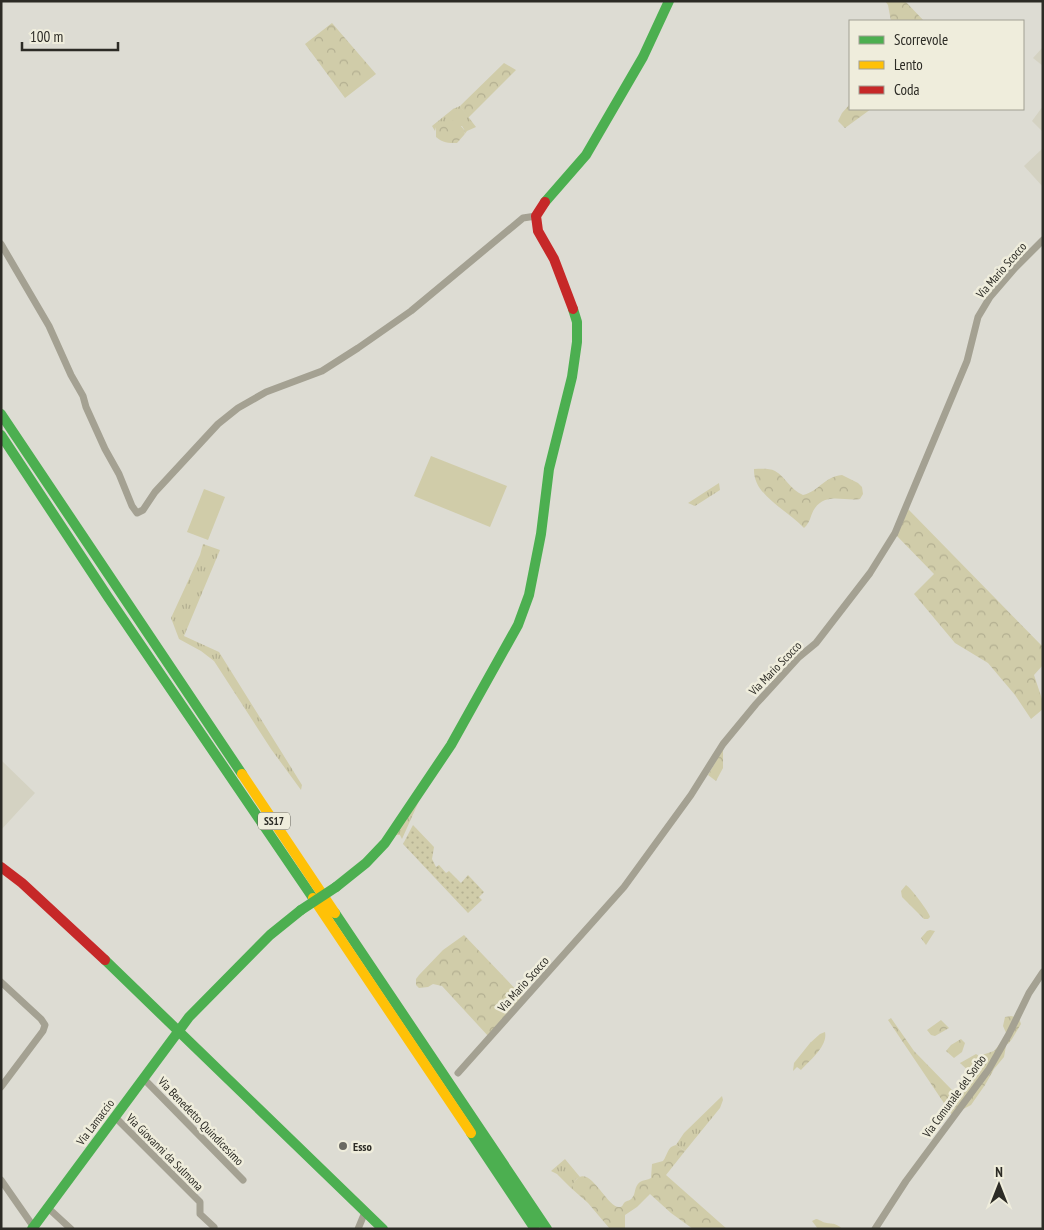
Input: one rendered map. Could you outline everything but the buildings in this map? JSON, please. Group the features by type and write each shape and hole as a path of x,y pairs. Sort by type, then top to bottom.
{"main road":[{"path":"536,216 545,201 586,155 643,57 669,1"},
{"name":"Via Lamaccio","path":"32,1228 189,1017 270,935 366,863 385,843 451,745 518,625 529,595 549,469 572,378 577,342 577,322 570,299 554,259 538,231 536,216"},
{"name":"SS17","path":"1,414 547,1229"},
{"name":"SS17","path":"1,434 114,606 332,925 535,1229"},
{"path":"1,867 22,883 72,929 383,1229"},
{"path":"161,1015 169,1018 189,1017 189,1034 194,1047"}],"street":[{"path":"1,244 49,326 71,375 83,396 105,449 137,513 143,510 155,492 215,428 238,408 266,392 322,371 358,348 411,311 523,218 536,216"},
{"name":"Via Mario Scocco","path":"458,1073 624,887 691,795 723,744 756,704 799,658 816,643 870,572 895,534 967,361 978,317 990,297 1043,240"},
{"name":"Via Comunale del Sorbo","path":"875,1229 906,1181 989,1069 1009,1034 1028,993 1043,972"},
{"path":"1,982 45,1025 43,1031 1,1087"},
{"name":"Via Benedetto Quindicesimo","path":"143,1078 243,1180"},
{"name":"Via Giovanni da Sulmona","path":"114,1117 200,1202 200,1214 214,1226"},
{"path":"1,1180 32,1228"},
{"path":"47,1206 71,1229"},
{"path":"358,1229 365,1212"}],"shaded area":[{"path":"1043,47 1043,66 1033,58"},
{"path":"1043,106 1043,132 1032,121"},
{"path":"1043,148 1043,187 1024,166"},
{"path":"1,760 35,793 1,830"}],"green space":[{"path":"885,1 905,1 923,20 891,20 888,5"},
{"path":"332,23 376,74 345,98 305,44"},
{"path":"504,63 516,70 468,118 460,106"},
{"path":"849,105 849,110 870,110 845,128 838,121"},
{"path":"460,106 476,127 467,131 464,135 465,131 462,126 436,127 435,131 432,126 453,109"},
{"path":"456,120 465,131 457,143 446,142 436,137 436,127 441,123"},
{"path":"431,456 507,486 490,527 414,496"},
{"path":"754,469 775,471 794,490 803,495 814,490 830,478 842,475 858,483 862,487 863,494 860,499 854,500 825,500 815,508 804,528 765,495 755,479"},
{"path":"719,483 720,490 695,506 688,503"},
{"path":"204,489 225,497 208,540 187,532"},
{"path":"908,509 1043,647 1043,665 1034,675 1043,702 1043,709 1031,719 1015,695 988,663 955,643 914,594 934,574 897,536"},
{"path":"203,544 220,550 184,636 219,652 302,785 301,790 271,749 214,661 201,651 179,639 171,618 200,555"},
{"path":"723,749 723,768 716,781 708,775"},
{"path":"419,801 402,839 400,835 395,835"},
{"path":"413,825 434,847 432,859 436,867 439,865 446,873 449,871 461,883 468,875 484,892 479,897 482,900 468,913 403,844"},
{"path":"906,885 927,911 930,917 928,919 924,919 902,897 901,891"},
{"path":"930,930 935,931 926,945 921,938"},
{"path":"464,935 524,998 489,1037 442,986 433,984 428,987 419,988 416,985 416,979 419,975 443,950"},
{"path":"1005,1017 1019,1018 1021,1024 1008,1044 1003,1041 1007,1035 1003,1026"},
{"path":"891,1018 914,1051 952,1090 962,1091 966,1089 972,1074 960,1063 976,1054 979,1056 994,1051 999,1045 1006,1046 1004,1057 971,1105 952,1115 888,1020"},
{"path":"941,1020 949,1028 935,1036 931,1035 927,1030"},
{"path":"825,1032 824,1042 818,1052 801,1070 797,1067 793,1071 794,1063 810,1043"},
{"path":"961,1039 965,1043 962,1052 954,1058 946,1051 951,1045"},
{"path":"722,1096 723,1100 720,1108 685,1151 676,1145 684,1133"},
{"path":"676,1145 685,1151 666,1175 727,1229 693,1229 650,1194 637,1207 625,1215 625,1229 610,1229 588,1203 571,1188 577,1179 583,1176 595,1184 614,1205 621,1207 630,1200 641,1181 651,1178 652,1164 663,1161 669,1149"},
{"path":"565,1159 580,1177 576,1179 571,1188 557,1174 551,1171"},
{"path":"816,1219 834,1224 843,1229 818,1229 812,1221"}],"traffic: fast":[{"path":"545,202 586,155 643,57 669,1"},
{"path":"336,887 366,863 385,843 451,745 518,625 529,595 541,534 549,469 572,377 577,342 577,322 573,309"},
{"path":"1,414 242,774"},
{"path":"1,435 108,597 313,898"},
{"path":"301,910 336,887"},
{"path":"32,1229 189,1017 270,935 301,910"},
{"path":"335,913 547,1229"},
{"path":"105,960 383,1229"},
{"path":"471,1133 535,1229"}],"traffic: slow":[{"path":"242,774 335,913"},
{"path":"313,898 471,1133"}],"traffic: jam":[{"path":"545,202 536,216 538,231 554,259 573,309"},
{"path":"1,867 22,883 105,960"}],"place":[{"name":"Esso","path":"343,1146"}]}
